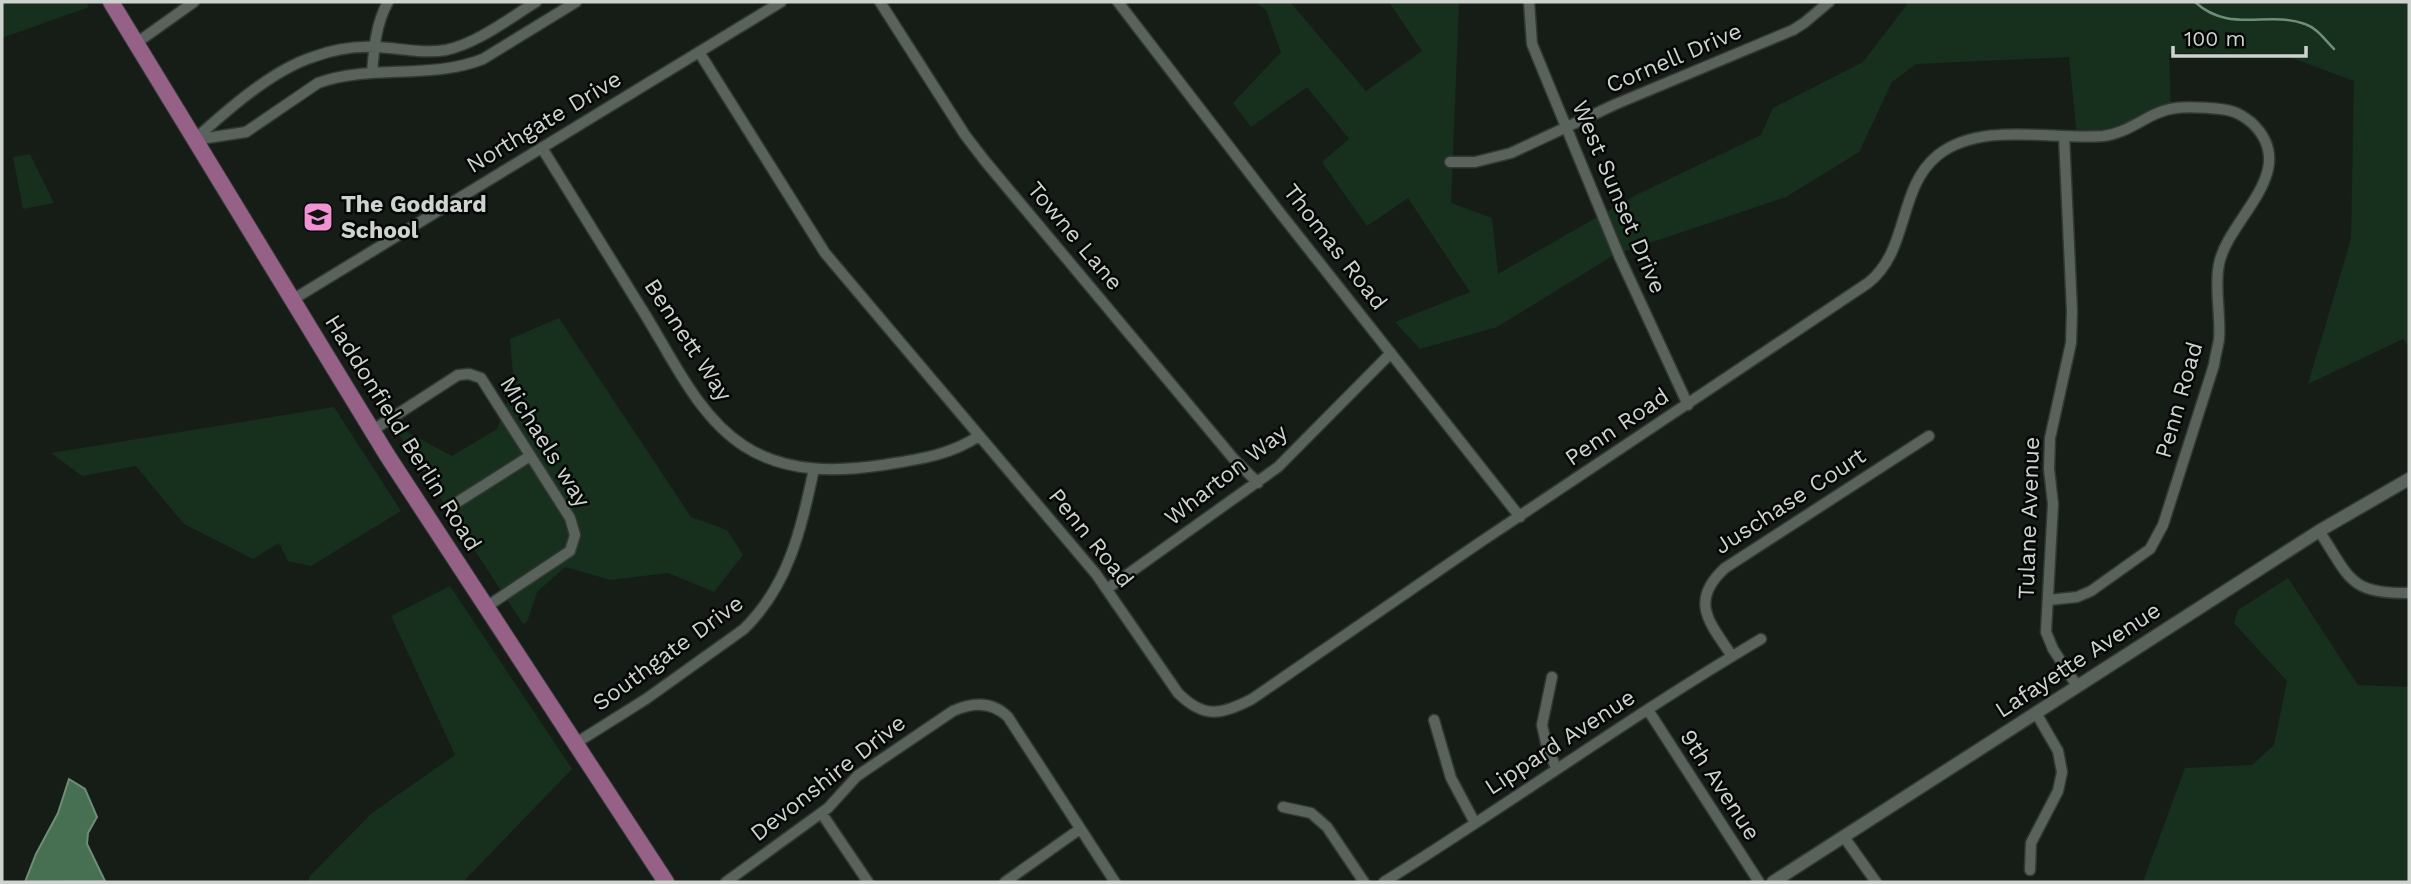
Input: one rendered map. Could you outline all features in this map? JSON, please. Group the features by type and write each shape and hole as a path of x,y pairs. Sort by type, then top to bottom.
{"main road":[{"name":"Haddonfield Berlin Road","path":"111,2 393,465 666,882"}],"street":[{"path":"135,44 194,2"},
{"path":"372,72 380,20 388,2"},
{"path":"194,140 240,99 294,65 331,52 374,47 444,50 465,44 536,2"},
{"path":"194,140 246,132 318,83 361,72 438,70 473,63 576,2"},
{"name":"Northgate Drive","path":"292,300 781,2"},
{"name":"Towne Lane","path":"880,2 965,135 985,161 1233,458 1258,483"},
{"name":"Thomas Road","path":"1118,2 1520,517"},
{"name":"West Sunset Drive","path":"1528,2 1532,44 1620,258 1688,405"},
{"name":"Cornell Drive","path":"1450,162 1492,159 1511,153 1793,30 1829,2"},
{"name":"Penn Road","path":"699,52 825,253 1107,589 1178,693 1197,709 1208,713 1234,708 1252,699 1875,278 1899,237 1911,191 1918,176 1936,156 1956,143 1981,136 2104,136 2125,131 2154,113 2178,108 2233,111 2249,120 2260,131 2269,149 2268,173 2256,198 2223,249 2218,266 2219,339 2214,365 2163,526 2150,549 2091,591 2077,597 2048,600"},
{"name":"Tulane Avenue","path":"2064,136 2071,343 2050,438 2049,468 2053,504 2046,632 2053,649 2077,686"},
{"name":"Bennett Way","path":"542,148 695,396 730,437 747,449 783,463 814,469 868,467 941,455 964,446 979,436"},
{"name":"Wharton Way","path":"1107,589 1278,467 1391,353"},
{"name":"Michaels way","path":"373,430 458,376 469,374 481,378 570,518 575,535 570,551 486,607"},
{"name":"Juschase Court","path":"1732,656 1713,628 1703,605 1710,581 1724,568 1929,436"},
{"path":"456,503 530,456"},
{"name":"Southgate Drive","path":"576,743 646,699 755,619 771,600 790,561 814,469"},
{"name":"Lafayette Avenue","path":"1773,882 2319,531 2409,479"},
{"path":"2319,531 2359,586 2377,593 2409,593"},
{"name":"Lippard Avenue","path":"1384,882 1556,768 1760,639"},
{"path":"1552,677 1542,725 1556,768"},
{"name":"Devonshire Drive","path":"726,882 822,814 857,776 953,711 974,704 999,708 1008,717 1115,882"},
{"name":"9th Avenue","path":"1648,710 1759,882"},
{"path":"2030,870 2031,843 2062,778 2058,751 2036,713"},
{"path":"1434,720 1451,778 1475,823"},
{"path":"1283,807 1311,813 1327,827 1364,882"},
{"path":"822,814 869,882"},
{"path":"1005,882 1080,830"},
{"path":"1844,837 1876,882"}],"shaded area":[{"path":"2,2 86,2 89,7 2,38"},
{"path":"1255,2 1290,2 1366,91 1422,51 1389,2 1459,2 1451,203 1492,218 1498,274 1634,196 1761,135 1773,108 1863,62 1909,2 2409,2 2409,347 2403,339 2308,384 2351,239 2354,81 2282,54 2169,53 2171,109 2104,138 2077,136 2069,57 1916,64 1892,82 1859,152 1786,197 1614,255 1497,327 1420,349 1395,322 1470,292 1408,198 1367,226 1322,162 1349,139 1307,87 1251,127 1233,103 1281,52 1266,10"},
{"path":"30,154 54,203 23,209 13,157"},
{"path":"559,318 691,517 727,530 743,555 714,592 668,573 611,580 565,567 537,592 527,622 523,624 392,424 452,456 497,429 514,386 510,339"},
{"path":"334,407 401,511 311,566 288,561 279,543 253,559 184,524 136,466 82,476 51,453"},
{"path":"2288,578 2358,685 2409,687 2409,882 2143,882 2185,768 2252,765 2274,745 2287,681 2234,623 2238,610"},
{"path":"450,586 572,769 463,882 309,882 309,877 372,813 455,755 391,616"},
{"path":"69,779 85,789 97,817 88,833 87,844 105,881 25,882 36,854 58,813"}],"waterway":[{"path":"2195,2 2208,12 2222,17 2291,20 2305,24 2317,31 2334,49"}],"place":[{"name":"The Goddard School","path":"318,217"}]}
